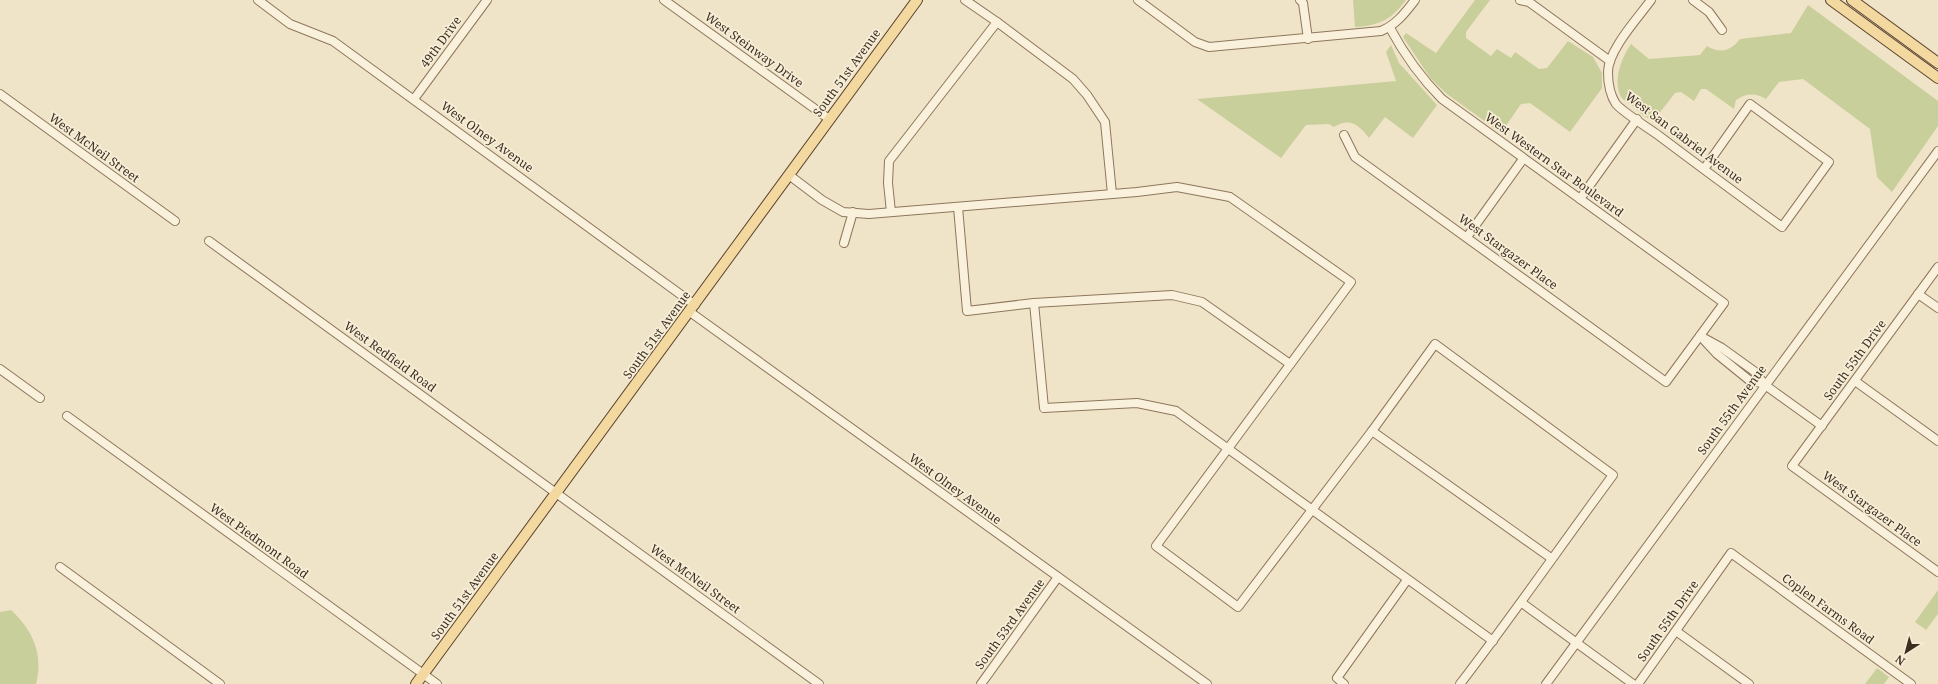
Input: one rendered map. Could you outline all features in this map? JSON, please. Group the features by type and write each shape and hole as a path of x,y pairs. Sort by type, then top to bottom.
{"main road":[{"name":"South 51st Avenue","path":"416,684 693,308 917,0"},
{"path":"1831,0 1938,78"},
{"path":"1852,0 1938,63"}],"street":[{"name":"West Olney Avenue","path":"258,0 290,24 333,41 414,99 693,308 1058,577 1207,684"},
{"name":"49th Drive","path":"414,99 487,0"},
{"name":"West Steinway Drive","path":"664,0 829,119"},
{"path":"965,0 1073,79 1087,94 1105,122 1112,194"},
{"path":"1138,0 1195,42 1209,47 1369,33 1390,28 1399,20 1415,0"},
{"path":"1300,0 1303,3 1308,39"},
{"path":"1520,0 1529,2 1610,61 1617,47 1651,0"},
{"path":"1693,0 1709,12 1722,30"},
{"path":"891,212 888,183 889,162 997,22"},
{"name":"West Western Star Boulevard","path":"1390,28 1411,63 1429,87 1442,99 1724,303 1700,336"},
{"name":"West San Gabriel Avenue","path":"1610,61 1608,80 1613,97 1619,106 1782,227 1829,162 1750,104 1704,169"},
{"name":"West McNeil Street","path":"0,94 175,221"},
{"path":"1580,199 1637,119"},
{"name":"West Stargazer Place","path":"1344,135 1355,157 1666,382 1700,336"},
{"name":"South 55th Avenue","path":"1546,684 1765,384 1938,151"},
{"path":"1467,237 1523,159"},
{"path":"789,175 822,200 842,212 869,214 1112,194 1177,187 1230,197 1350,282 1156,546 1238,607 1313,510 1435,344 1613,475 1551,558 1522,603 1460,684"},
{"path":"958,207 967,311 1034,303 1172,295 1202,302 1290,364"},
{"path":"844,243 853,212"},
{"name":"West Redfield Road","path":"209,241 557,492"},
{"name":"South 55th Drive","path":"1792,466 1938,267"},
{"path":"1918,294 1938,308"},
{"path":"1034,303 1044,408 1137,403 1176,411 1493,641"},
{"path":"1700,336 1717,354 1749,380 1765,384 1822,426"},
{"path":"0,369 40,398"},
{"path":"1855,381 1938,441"},
{"name":"West Piedmont Road","path":"67,416 437,684"},
{"path":"1372,431 1551,558"},
{"name":"West Stargazer Place","path":"1792,466 1938,572"},
{"name":"West McNeil Street","path":"557,492 818,684"},
{"name":"South 55th Drive","path":"1638,684 1731,553"},
{"name":"Coplen Farms Road","path":"1731,553 1912,684"},
{"path":"60,567 220,684"},
{"name":"South 53rd Avenue","path":"981,684 1058,577"},
{"path":"1344,684 1337,678 1407,580"},
{"path":"1522,603 1633,684"},
{"path":"1676,631 1750,684"}],"green space":[{"path":"1353,0 1406,0 1390,17 1371,25 1355,27"},
{"path":"1475,0 1490,0 1466,32 1466,38 1491,56 1497,49 1511,58 1515,52 1539,69 1547,68 1568,41 1593,57 1602,73 1602,88 1570,132 1530,103 1521,104 1501,133 1447,94 1431,79 1403,37 1406,33 1436,53"},
{"path":"1808,5 1938,101 1938,126 1892,192 1877,177 1870,129 1803,79 1779,82 1766,99 1755,95 1744,96 1736,100 1734,109 1706,89 1701,89 1694,101 1681,92 1675,93 1654,120 1647,118 1624,100 1620,95 1618,89 1618,75 1624,55 1631,44 1649,59 1700,55 1707,46 1716,50 1725,50 1729,49 1740,39 1791,33"},
{"path":"1391,45 1399,63 1437,105 1413,138 1385,117 1369,138 1362,129 1354,124 1345,123 1334,127 1329,124 1306,125 1281,158 1197,99 1396,81 1386,52"},
{"path":"1938,590 1938,614 1926,630 1915,622"},
{"path":"11,610 25,626 34,643 38,663 36,684 0,684 0,612"},
{"path":"1877,668 1889,677 1884,684 1865,684"}]}
